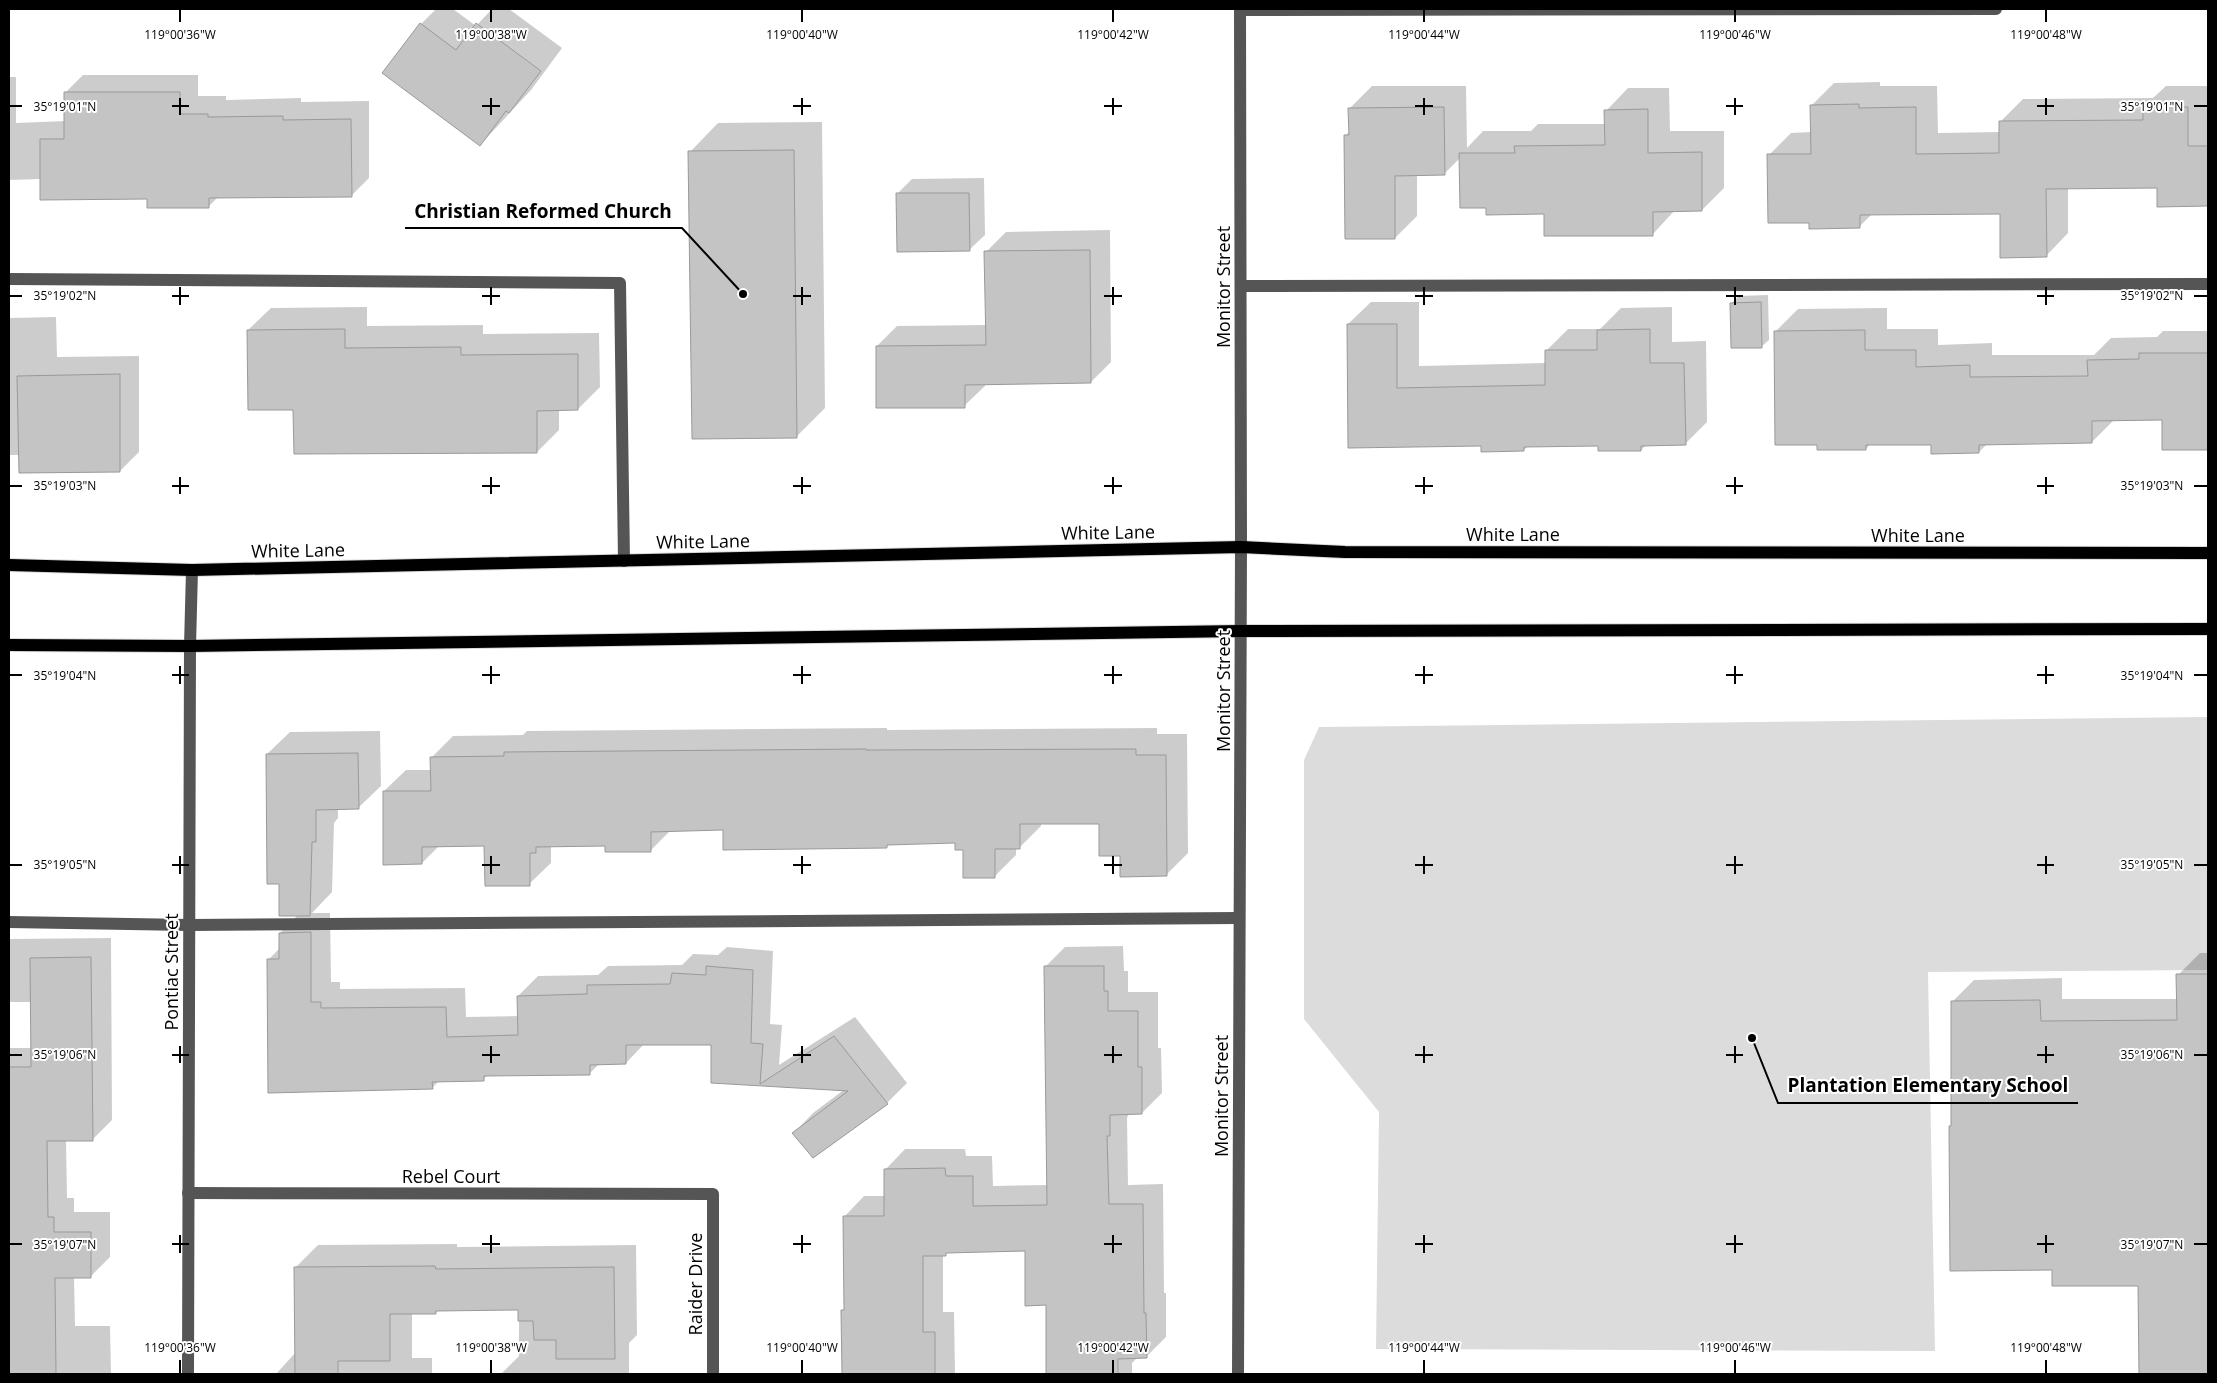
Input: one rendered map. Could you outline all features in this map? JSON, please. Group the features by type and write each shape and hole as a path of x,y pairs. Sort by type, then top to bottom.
{"main road":[{"name":"White Lane","path":"9,565 192,570 1241,547 1365,552 2208,553"},
{"path":"9,645 190,646 1241,631 2208,629"}],"street":[{"path":"1240,9 1996,9"},
{"name":"Monitor Street","path":"1238,1374 1241,631 1240,9"},
{"path":"9,280 620,284 624,561"},
{"path":"1241,286 2208,284"},
{"name":"Pontiac Street","path":"188,1374 190,646 192,570"},
{"path":"9,922 189,925 1239,918"},
{"name":"Rebel Court","path":"188,1193 713,1194"},
{"name":"Raider Drive","path":"713,1194 713,1374"}],"shaded area":[{"path":"2208,717 2208,970 1928,972 1935,1351 1376,1349 1379,1112 1304,1019 1304,760 1319,727"}],"building":[{"path":"420,23 456,50 476,23 541,71 509,113 506,111 480,146 382,73"},
{"path":"64,92 180,92 180,114 208,114 208,117 283,116 283,120 351,119 352,197 209,198 209,208 147,208 147,199 40,200 40,139 64,139"},
{"path":"1859,104 1859,108 1916,107 1916,154 1999,153 1999,121 2143,120 2143,107 2188,107 2188,146 2208,146 2208,206 2157,207 2157,188 2046,189 2047,257 2000,258 2000,214 1860,215 1860,228 1809,229 1809,223 1768,223 1767,154 1811,154 1810,105"},
{"path":"1444,107 1445,175 1395,176 1395,239 1345,239 1344,135 1349,135 1348,108"},
{"path":"1648,109 1648,153 1702,152 1702,211 1653,212 1653,236 1544,236 1544,214 1486,215 1486,208 1460,208 1459,153 1515,153 1514,146 1605,145 1604,110"},
{"path":"794,150 797,438 692,439 688,151"},
{"path":"896,193 969,193 970,251 897,252"},
{"path":"1090,250 1091,383 965,385 965,408 876,408 876,346 986,345 984,251"},
{"path":"1761,302 1762,348 1731,348 1730,303"},
{"path":"1347,324 1397,324 1397,388 1545,385 1545,350 1597,350 1597,330 1650,329 1650,363 1684,363 1686,445 1641,446 1641,451 1598,451 1598,446 1524,447 1524,451 1481,452 1481,446 1348,448"},
{"path":"345,329 345,348 461,347 461,355 578,354 578,410 537,411 537,453 294,454 293,410 248,410 247,330"},
{"path":"1865,330 1865,350 1916,350 1916,367 1970,365 1970,377 2088,376 2087,360 2139,359 2139,353 2208,353 2208,450 2162,450 2162,420 2092,421 2092,443 1979,445 1979,453 1931,454 1931,445 1866,445 1866,450 1817,450 1817,445 1775,445 1774,331"},
{"path":"120,374 120,472 19,473 17,376"},
{"path":"1136,749 1136,755 1166,755 1167,876 1120,877 1120,856 1099,856 1099,824 1020,824 1020,849 995,849 995,878 963,878 963,850 955,850 955,843 887,845 887,848 723,850 723,830 651,832 651,852 605,852 605,846 536,847 536,853 530,853 530,886 485,886 484,846 422,847 422,864 383,865 383,791 431,791 430,757 504,756 504,752"},
{"path":"358,753 359,809 316,810 316,842 312,842 310,916 279,916 279,884 267,884 266,754"},
{"path":"311,932 311,1002 321,1002 321,1008 446,1007 447,1037 518,1035 517,996 587,994 587,985 670,984 672,973 706,975 706,966 753,970 751,1043 763,1044 760,1084 834,1036 888,1104 813,1158 792,1133 848,1091 711,1083 711,1045 626,1045 626,1064 590,1065 590,1075 484,1076 484,1081 432,1082 433,1089 268,1093 267,959 279,959 279,933"},
{"path":"91,957 93,1141 47,1141 48,1217 54,1217 54,1232 91,1232 91,1278 55,1278 56,1374 9,1374 9,1067 31,1067 30,958"},
{"path":"1044,966 1104,966 1104,991 1108,991 1108,1011 1138,1011 1138,1067 1142,1067 1142,1114 1110,1115 1110,1136 1107,1136 1109,1204 1143,1204 1144,1313 1146,1313 1147,1358 1118,1359 1118,1374 1046,1374 1046,1305 1025,1306 1025,1251 946,1253 946,1256 923,1256 923,1332 935,1332 935,1374 842,1374 841,1310 844,1310 843,1216 884,1216 884,1169 945,1168 946,1176 973,1176 973,1206 1047,1205"},
{"path":"2176,974 2208,974 2208,1374 2139,1374 2138,1286 2052,1286 2052,1270 1950,1271 1949,1126 1951,1126 1951,1001 2040,1000 2041,1021 2177,1020"},
{"path":"435,1266 436,1269 614,1267 615,1359 556,1359 556,1340 534,1340 533,1321 518,1321 518,1310 436,1311 436,1314 390,1314 390,1361 338,1361 338,1374 295,1374 294,1267"}],"place":[{"name":"Christian Reformed Church","path":"743,294"},
{"name":"Plantation Elementary School","path":"1752,1038"}]}
